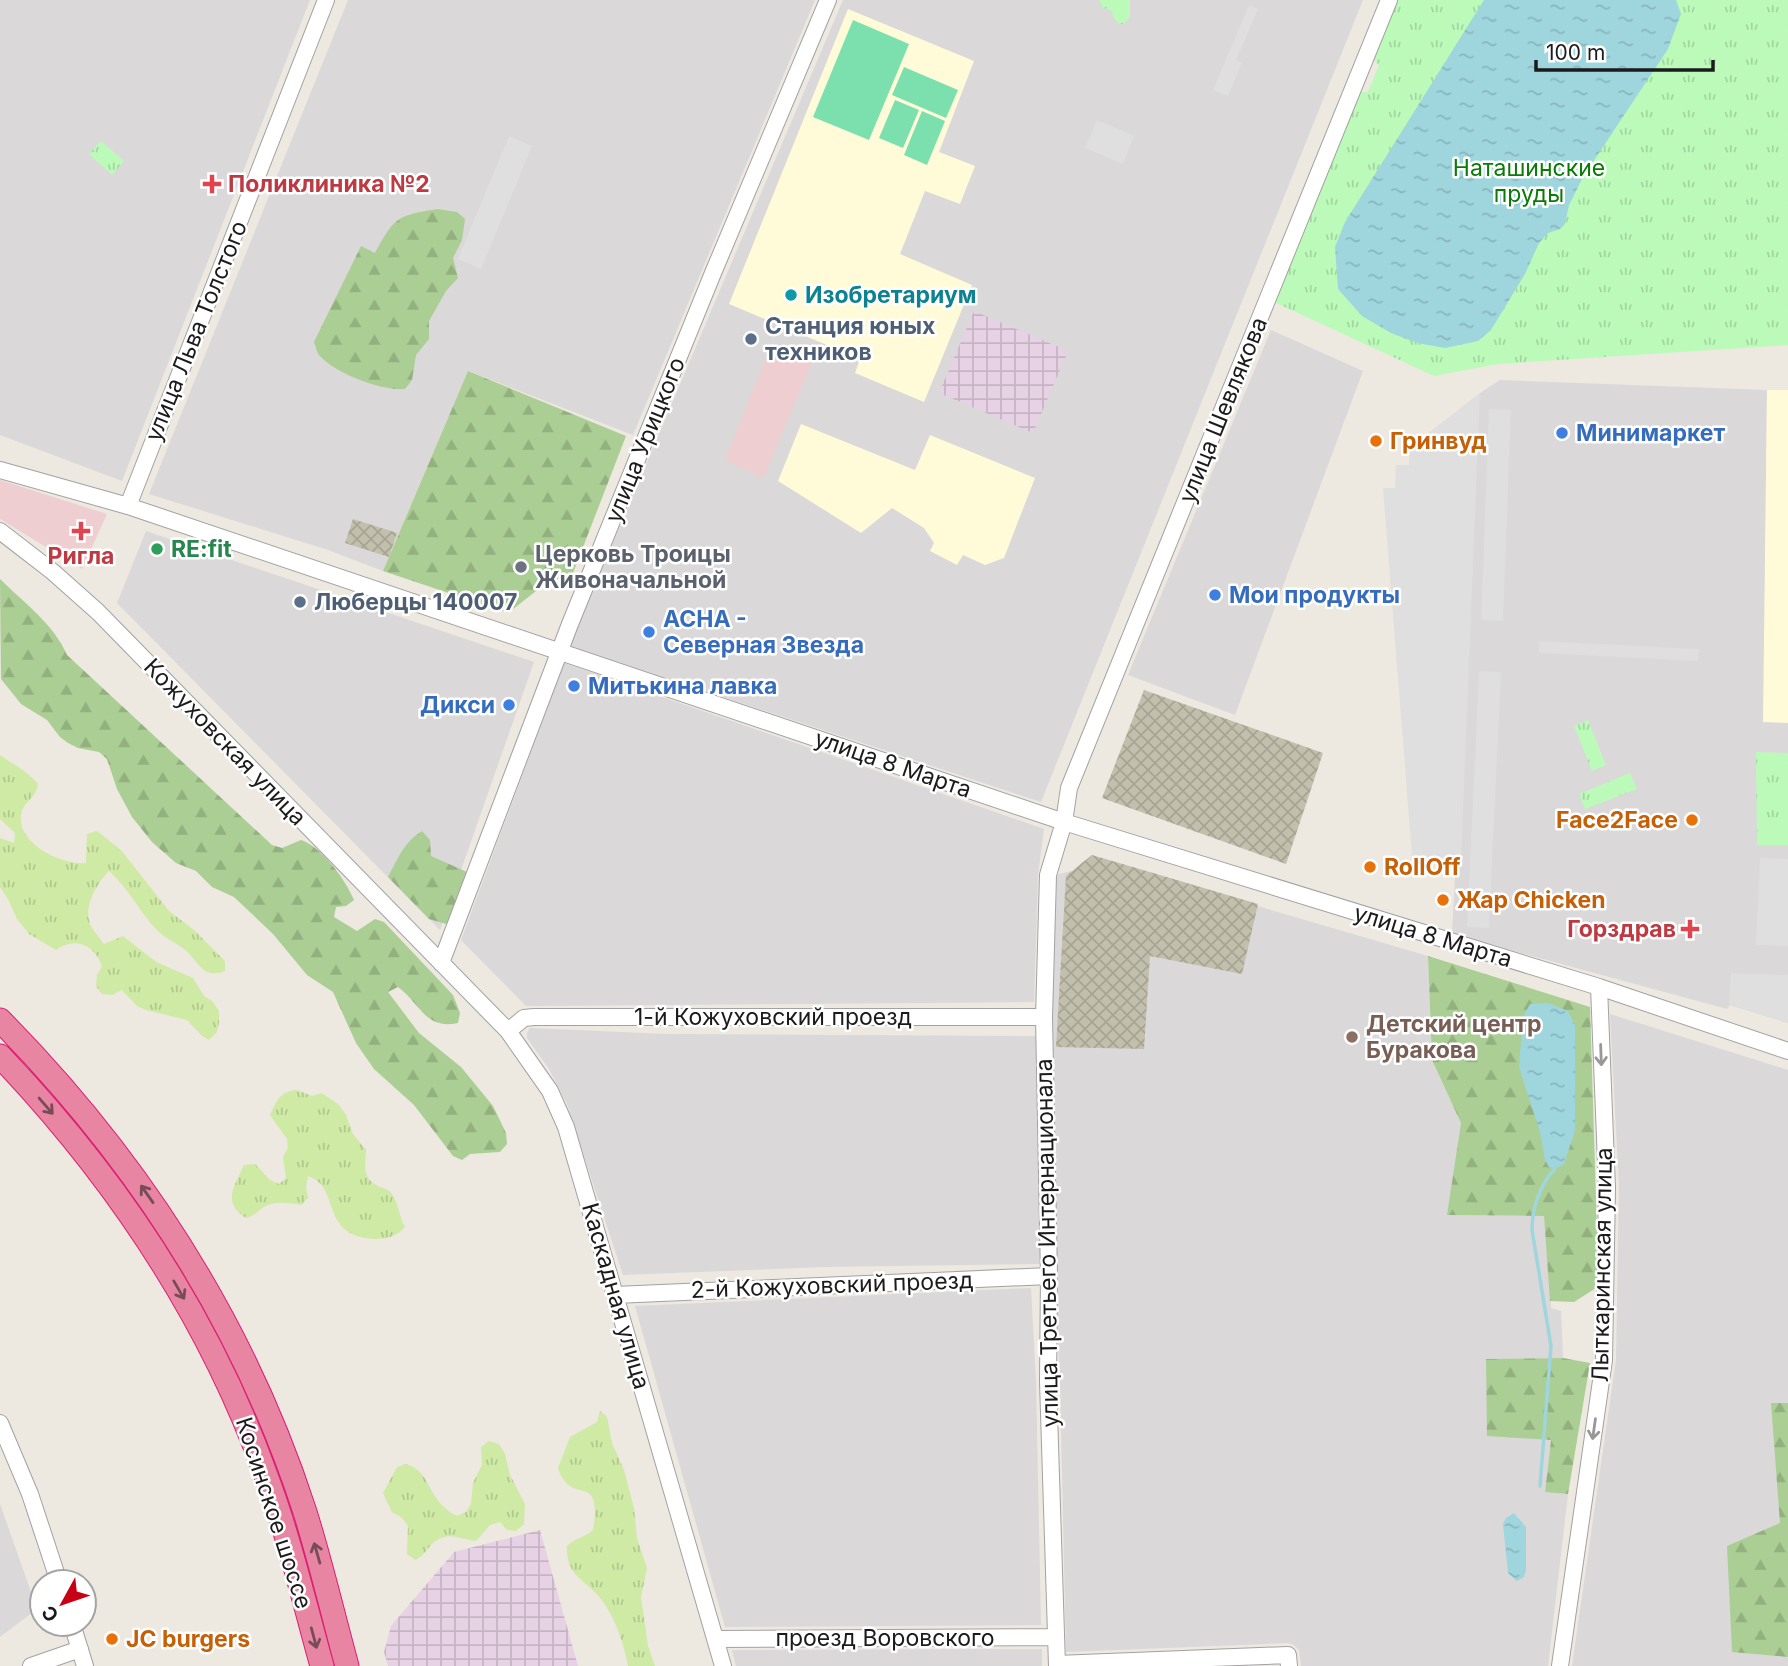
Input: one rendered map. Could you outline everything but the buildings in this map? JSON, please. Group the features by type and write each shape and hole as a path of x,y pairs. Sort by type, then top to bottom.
{"highway":[{"name":"Косинское шоссе","path":"0,1020 43,1063 101,1133 154,1204 193,1265 233,1338 270,1418 304,1511 347,1666"},
{"name":"Косинское шоссе","path":"0,1056 44,1102 115,1191 162,1262 209,1344 266,1475 322,1666"}],"street":[{"name":"улица Льва Толстого","path":"128,506 326,0"},
{"name":"улица Урицкого","path":"441,963 570,624 828,0"},
{"name":"улица Шевлякова","path":"1064,822 1066,802 1073,779 1390,0"},
{"name":"улица 8 Марта","path":"0,470 128,506 1064,822 1599,987 1788,1051"},
{"name":"Кожуховская улица","path":"0,531 53,572 98,612 441,963"},
{"name":"улица Третьего Интернационала","path":"1057,1665 1048,1381 1049,1276 1044,1017 1048,875 1064,822"},
{"name":"Каскадная улица","path":"441,963 508,1031 550,1091 566,1127 723,1666"},
{"name":"Лыткаринская улица","path":"1560,1666 1604,1360 1607,1188 1599,987"},
{"path":"0,1004 43,1063"},
{"name":"1-й Кожуховский проезд","path":"508,1031 524,1018 534,1017 1044,1017"},
{"name":"2-й Кожуховский проезд","path":"615,1295 1049,1276"},
{"path":"0,1423 30,1494 54,1568"},
{"name":"проезд Воровского","path":"715,1639 1056,1637"},
{"path":"76,1638 85,1666"},
{"path":"31,1666 80,1649"},
{"path":"1057,1665 1288,1655 1289,1666"}],"shaded area":[{"path":"0,0 310,0 122,481 0,435"},
{"path":"348,0 815,0 633,435 468,371 383,571 328,550 149,494"},
{"path":"843,0 1363,0 1041,802 569,646"},
{"path":"1249,5 1258,9 1236,60 1242,63 1228,96 1213,90"},
{"path":"848,9 974,61 939,152 975,166 960,204 925,191 900,254 972,285 924,402 855,373 860,359 729,304"},
{"path":"1097,120 1134,136 1123,164 1085,148"},
{"path":"509,136 532,146 481,269 458,259"},
{"path":"974,311 1068,351 1033,433 939,393"},
{"path":"1271,330 1363,371 1235,715 1128,675"},
{"path":"771,346 812,363 763,478 725,460"},
{"path":"1500,380 1767,390 1765,621 1788,623 1788,1023 1730,1005 1727,1009 1452,934 1456,859 1449,858 1410,448"},
{"path":"1767,390 1788,390 1788,723 1763,722"},
{"path":"1480,393 1461,859 1412,856 1383,488 1395,488 1396,465 1409,465 1410,448"},
{"path":"1489,409 1511,410 1503,621 1481,620"},
{"path":"801,424 915,470 930,435 1035,478 1004,558 985,565 963,555 957,565 930,551 934,543 924,528 892,508 861,533 778,481"},
{"path":"0,480 107,514 82,569 0,519"},
{"path":"353,519 397,533 389,557 345,543"},
{"path":"146,531 534,662 440,930 117,603"},
{"path":"1539,641 1699,649 1698,661 1539,653"},
{"path":"564,663 1044,829 1038,875 1034,1002 526,1006 461,940"},
{"path":"1479,671 1501,672 1489,928 1467,927"},
{"path":"1144,690 1323,753 1286,864 1102,798"},
{"path":"1092,855 1258,904 1242,974 1150,956 1144,1049 1056,1047 1066,876"},
{"path":"1093,858 1428,956 1432,1060 1461,1123 1448,1215 1544,1216 1551,1308 1561,1311 1563,1358 1486,1359 1551,1440 1545,1491 1568,1494 1548,1666 1301,1666 1299,1650 1288,1643 1066,1652 1060,1381 1054,1275 1052,1009 1056,878"},
{"path":"1760,858 1788,859 1788,946 1756,945"},
{"path":"1731,973 1788,975 1788,1023 1729,1004"},
{"path":"1610,1014 1788,1070 1788,1666 1572,1666 1616,1360 1619,1187"},
{"path":"530,1028 666,1034 1037,1036 1043,1264 824,1267 623,1275 567,1104 549,1069 527,1038"},
{"path":"1031,1288 1036,1382 1041,1625 725,1627 635,1306"},
{"path":"0,1504 28,1583 28,1616 0,1637"},
{"path":"540,1530 578,1666 388,1666 384,1652 391,1626 454,1552"},
{"path":"1042,1649 1042,1666 736,1666 732,1650"}],"green space":[{"path":"1099,0 1130,0 1130,17 1123,24 1119,24 1112,11 1102,7"},
{"name":"Наташинские пруды","path":"1394,0 1788,0 1788,345 1498,364 1434,376 1272,301 1357,92 1368,92 1379,65 1371,56"},
{"path":"853,20 909,44 869,140 813,117"},
{"path":"904,67 958,90 946,118 892,95"},
{"path":"895,100 919,110 903,148 879,138"},
{"path":"922,111 945,121 927,165 904,155"},
{"path":"101,141 124,161 112,175 89,154"},
{"path":"437,209 457,212 465,219 462,240 453,258 458,278 446,291 429,321 429,339 416,355 412,380 405,389 384,387 349,375 328,363 318,354 314,342 361,246 375,253 387,232 398,220"},
{"path":"468,371 626,436 573,573 545,584 508,613 383,571"},
{"path":"0,579 46,623 67,655 272,845 282,848 301,840 325,857 339,874 354,900 346,906 336,907 334,917 357,931 375,919 384,922 453,995 460,1013 458,1023 447,1024 438,1023 424,1014 398,987 388,992 419,1033 461,1067 493,1106 506,1133 507,1144 500,1152 470,1154 462,1160 453,1156 414,1105 374,1069 356,1043 333,992 307,975 273,934 234,897 212,887 196,871 176,863 152,842 132,817 117,789 107,759 99,752 68,743 47,720 21,704 1,679"},
{"path":"1588,720 1606,765 1592,771 1574,726"},
{"path":"1756,752 1788,753 1788,845 1757,845"},
{"path":"0,755 38,784 22,811 24,832 31,841 52,856 86,863 87,834 97,831 121,850 169,911 194,930 225,961 225,971 206,971 185,950 158,931 109,871 100,882 88,912 95,933 104,944 123,936 156,962 193,978 204,996 212,1001 219,1011 217,1032 209,1040 187,1020 137,1006 122,990 112,995 102,994 96,986 97,975 102,967 90,948 77,943 56,950 29,934 17,919 0,887 0,838 14,843 15,833 0,819"},
{"path":"1630,773 1637,789 1585,809 1579,794"},
{"path":"422,831 430,840 431,856 467,872 456,910 446,924 429,919 388,877 406,846"},
{"path":"1428,956 1590,1007 1598,1263 1596,1288 1574,1302 1550,1301 1544,1216 1447,1215 1461,1123 1432,1060"},
{"path":"297,1090 312,1096 322,1093 339,1105 353,1134 366,1150 366,1171 369,1179 389,1191 394,1198 405,1227 399,1233 388,1238 375,1239 357,1236 345,1229 338,1221 325,1190 308,1176 308,1197 302,1205 270,1204 246,1218 238,1212 232,1200 232,1193 244,1165 255,1164 270,1180 279,1184 286,1178 283,1157 288,1148 287,1139 270,1115 283,1094"},
{"path":"1563,1358 1590,1363 1568,1494 1545,1492 1551,1440 1487,1436 1486,1359"},
{"path":"1771,1403 1788,1403 1788,1657 1732,1652 1727,1546 1780,1523"},
{"path":"600,1411 607,1417 612,1443 624,1470 634,1508 637,1538 647,1568 641,1597 648,1646 655,1666 628,1666 611,1614 595,1592 573,1571 568,1556 567,1546 593,1530 594,1500 590,1494 570,1486 558,1468 570,1437 597,1422"},
{"path":"489,1441 499,1444 505,1454 510,1475 525,1504 524,1524 516,1531 507,1530 500,1522 490,1525 476,1541 443,1537 415,1560 407,1554 408,1526 401,1517 392,1512 383,1493 397,1467 406,1464 415,1468 440,1503 457,1516 466,1512 471,1504 473,1483 482,1465 481,1447"}],"water":[{"name":"Наташинские пруды","path":"1484,0 1676,0 1681,14 1668,49 1583,177 1569,205 1565,224 1548,233 1539,243 1525,274 1491,330 1478,341 1445,348 1417,343 1391,333 1362,316 1338,289 1335,247 1345,222"},
{"path":"1548,1003 1568,1011 1575,1025 1575,1131 1564,1164 1555,1169 1549,1167 1545,1160 1540,1132 1519,1067 1523,1017 1530,1004"},
{"path":"1514,1513 1526,1527 1526,1570 1524,1577 1517,1581 1508,1573 1503,1524 1506,1518"}],"waterway":[{"path":"1540,1486 1551,1346 1532,1222 1541,1189 1555,1169"}],"place":[{"name":"Поликлиника №2","path":"212,184"},
{"name":"Изобретариум","path":"791,295"},
{"name":"Станция юных техников","path":"751,339"},
{"name":"Минимаркет","path":"1562,433"},
{"name":"Гринвуд","path":"1376,441"},
{"name":"Ригла","path":"81,531"},
{"name":"RE:fit","path":"157,549"},
{"name":"Церковь Троицы Живоначальной","path":"521,567"},
{"name":"Мои продукты","path":"1215,595"},
{"name":"Люберцы 140007","path":"300,602"},
{"name":"АСНА - Северная Звезда","path":"649,632"},
{"name":"Митькина лавка","path":"574,686"},
{"name":"Дикси","path":"509,705"},
{"name":"Face2Face","path":"1692,820"},
{"name":"RollOff","path":"1370,867"},
{"name":"Жар Chicken","path":"1443,900"},
{"name":"Горздрав","path":"1690,929"},
{"name":"Детский центр Буракова","path":"1352,1037"},
{"name":"JC burgers","path":"112,1639"}]}
